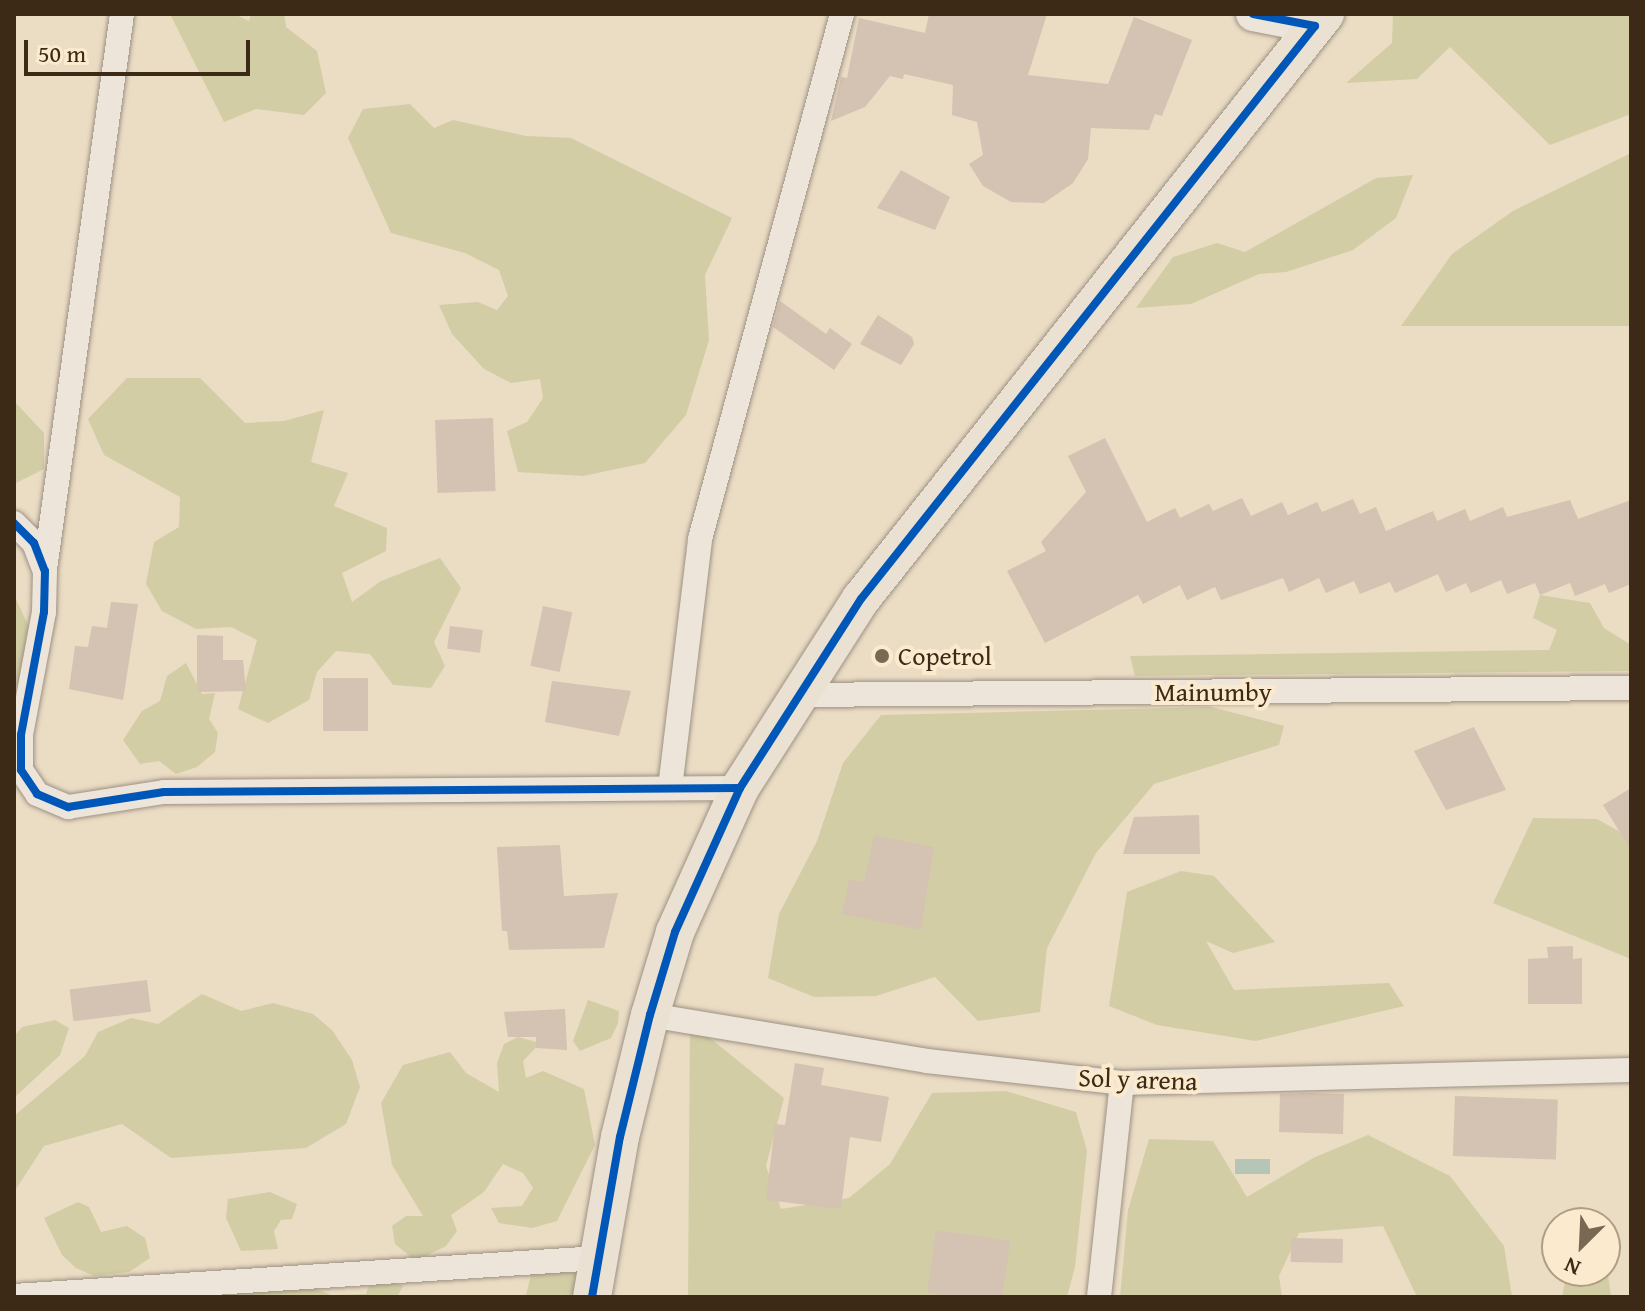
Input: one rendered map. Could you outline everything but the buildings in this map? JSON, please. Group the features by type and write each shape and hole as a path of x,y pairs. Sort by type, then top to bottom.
{"main road":[{"path":"592,1297 650,1015 681,918 740,788 795,695 898,551 1320,20"}],"street":[{"path":"122,14 45,571 44,612 21,735 21,770 37,794 68,807 164,792 740,788"},
{"path":"670,788 700,539 842,14"},
{"path":"1253,14 1320,20"},
{"path":"14,523 34,543 45,571"},
{"name":"Mainumby","path":"795,695 1631,688"},
{"name":"Sol y arena","path":"650,1015 927,1061 1122,1083 1631,1070"},
{"path":"1099,1297 1122,1083"},
{"path":"14,1296 598,1258"}],"shaded area":[{"path":"170,14 234,14 249,21 251,14 284,14 286,27 317,51 326,93 304,115 256,109 224,122"},
{"path":"1393,14 1631,14 1631,114 1550,145 1450,47 1417,79 1346,83 1392,43"},
{"path":"410,104 434,128 453,120 526,136 571,138 732,218 705,275 709,340 686,415 645,463 583,476 518,472 507,431 527,422 543,398 540,379 511,383 484,369 452,334 439,305 478,302 497,310 508,296 499,270 465,253 391,233 348,138 363,109"},
{"path":"1631,153 1631,326 1401,326 1452,254 1513,211"},
{"path":"1413,175 1396,218 1353,250 1286,272 1259,274 1191,304 1136,308 1173,257 1217,243 1245,252 1376,178"},
{"path":"127,378 200,378 245,423 284,421 324,410 311,462 348,473 334,506 387,528 386,551 342,573 352,602 381,581 440,558 461,588 434,642 445,666 431,688 393,685 370,654 336,651 317,672 309,700 268,723 238,709 257,640 231,627 196,629 162,611 146,584 154,542 179,527 180,497 104,455 88,419"},
{"path":"14,401 44,433 44,469 14,484"},
{"path":"14,595 28,625 22,677 14,691"},
{"path":"1540,595 1590,603 1604,628 1631,645 1631,671 1135,676 1130,656 1549,650 1557,630 1533,618"},
{"path":"186,663 202,694 215,693 209,719 218,733 215,752 197,767 176,774 159,761 140,764 123,740 142,711 160,701 167,676"},
{"path":"1212,707 1284,726 1279,745 1154,784 1096,853 1047,948 1040,1012 978,1021 935,977 876,996 814,997 768,978 779,914 817,841 843,763 881,715"},
{"path":"1533,818 1597,819 1631,838 1631,959 1493,903"},
{"path":"1181,871 1214,876 1275,942 1233,953 1206,941 1234,990 1389,983 1404,1006 1256,1041 1157,1025 1109,1006 1127,892"},
{"path":"202,994 241,1011 273,1003 313,1014 332,1030 352,1060 360,1087 346,1124 306,1148 171,1158 122,1124 44,1146 14,1192 14,1116 85,1056 98,1032 131,1018 158,1024"},
{"path":"588,1000 619,1011 618,1023 611,1038 580,1051 573,1041"},
{"path":"55,1020 69,1028 60,1055 14,1098 14,1036 22,1027"},
{"path":"690,1022 784,1098 766,1166 781,1209 849,1198 890,1164 932,1093 1006,1091 1076,1112 1087,1151 1075,1267 1067,1297 688,1297"},
{"path":"518,1037 540,1043 523,1061 526,1078 543,1071 584,1089 595,1145 557,1221 532,1228 499,1223 491,1208 522,1206 533,1188 523,1173 503,1164 484,1192 451,1215 457,1231 446,1246 416,1261 395,1244 392,1226 406,1216 423,1216 392,1165 381,1103 403,1065 450,1052 466,1073 499,1092 497,1063 504,1044"},
{"path":"1368,1135 1450,1176 1504,1246 1512,1297 1417,1297 1383,1226 1299,1233 1279,1276 1282,1297 1120,1297 1128,1210 1149,1139 1213,1141 1247,1197 1313,1158"},
{"path":"1235,1159 1270,1159 1270,1174 1235,1174"},
{"path":"270,1192 297,1204 292,1219 281,1220 274,1231 278,1249 241,1251 226,1218 228,1199"},
{"path":"78,1202 89,1207 101,1232 127,1226 145,1238 150,1258 129,1272 94,1276 76,1268 62,1255 44,1218"},
{"path":"586,1253 585,1297 526,1295 532,1271"},
{"path":"381,1280 403,1286 397,1297 199,1297 306,1285 331,1295 366,1294 369,1285"},
{"path":"1564,1287 1610,1287 1611,1297 1562,1297"}],"cycle path":[{"path":"592,1297 620,1137 650,1015 675,932 740,788 861,599 1315,26 1253,14"},
{"path":"14,523 34,543 45,571 44,612 21,735 21,770 37,794 68,807 164,792 740,788"}],"place":[{"name":"Copetrol","path":"882,656"}]}
